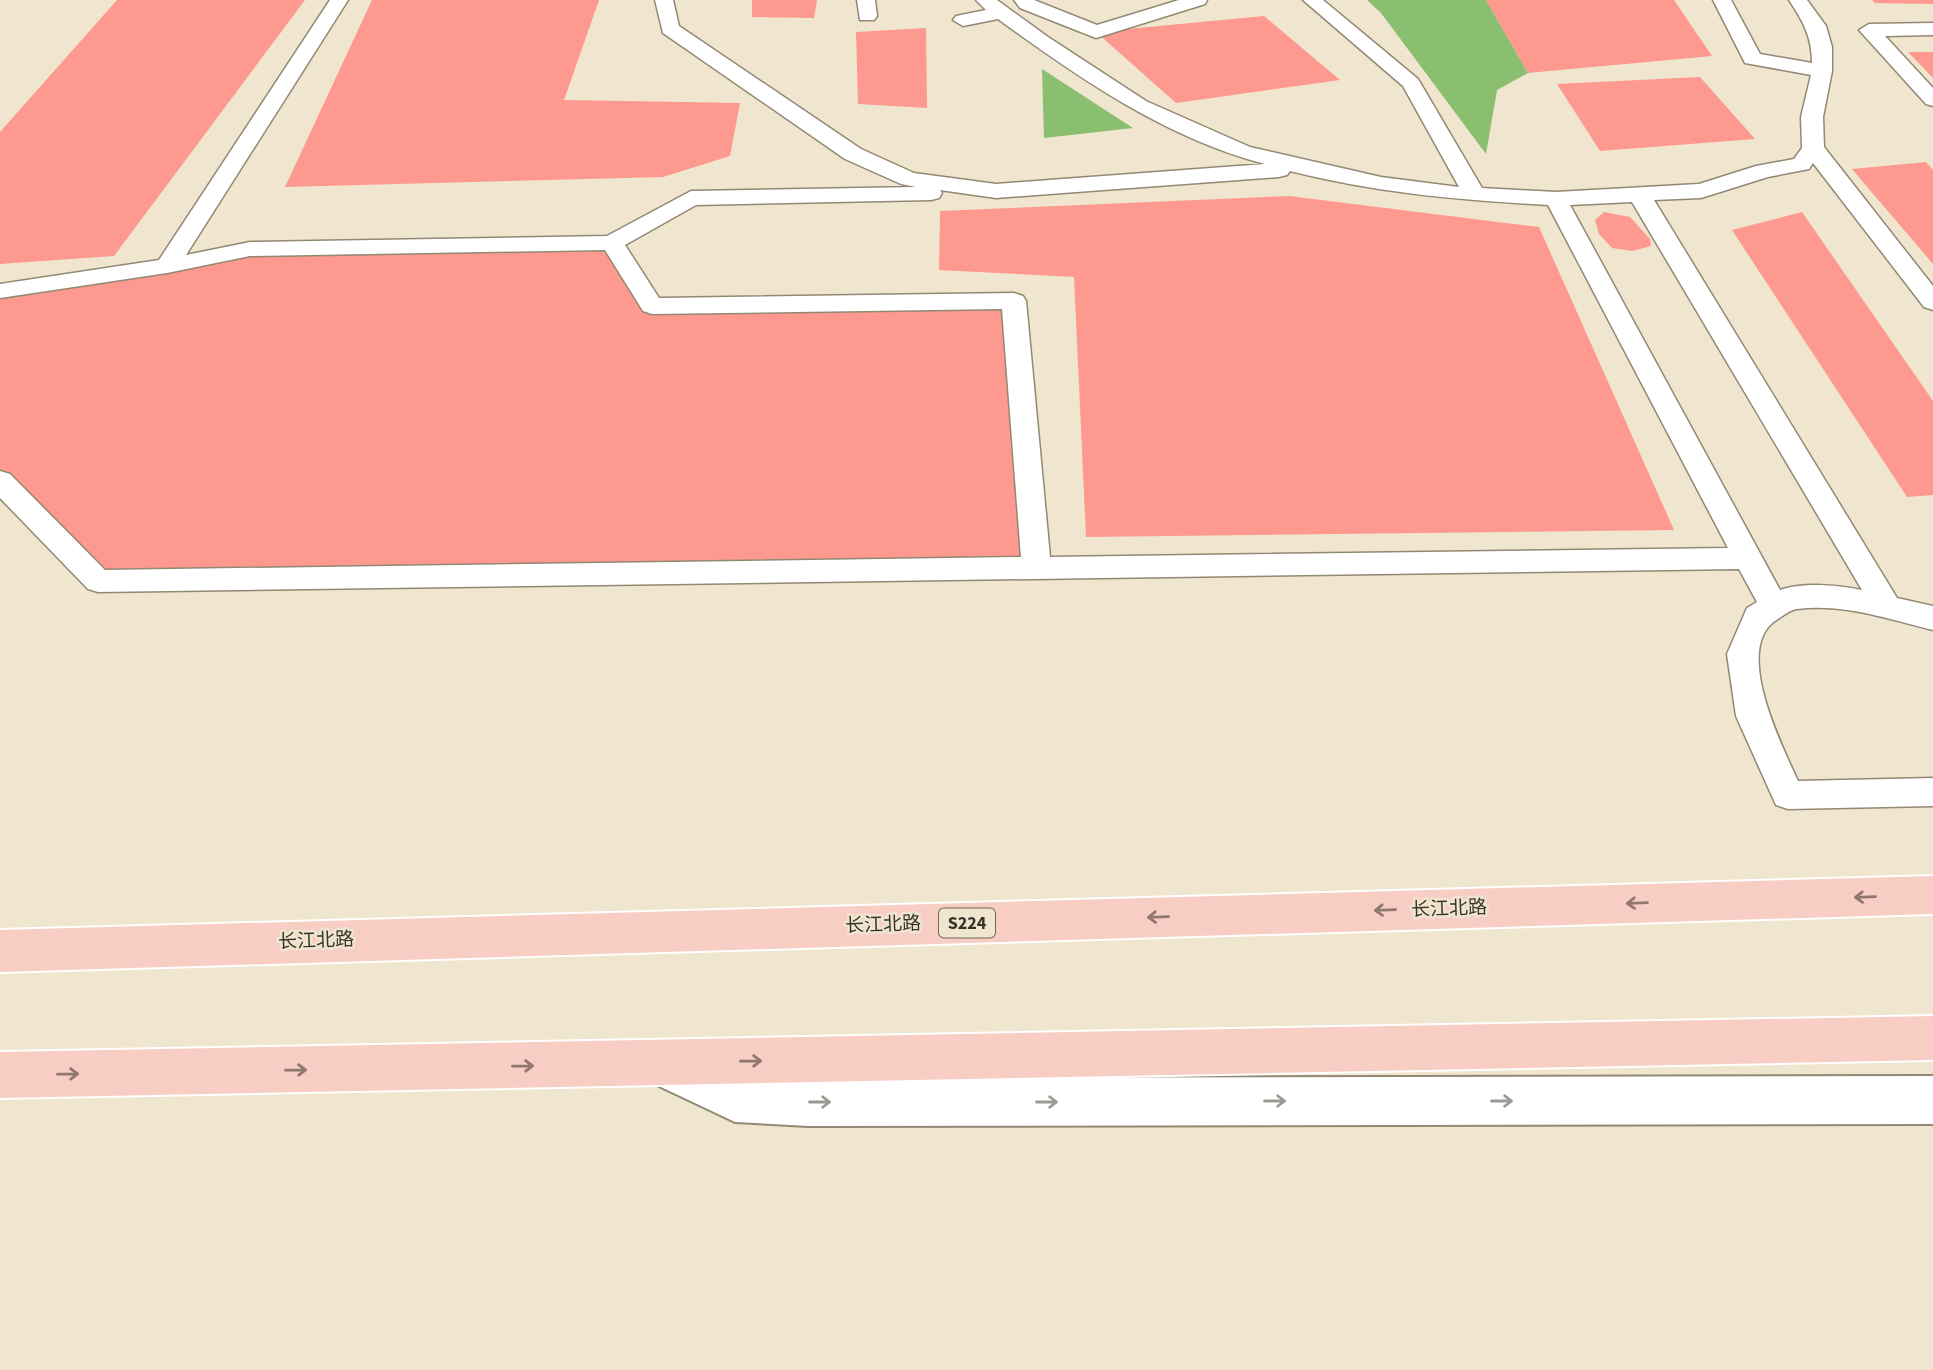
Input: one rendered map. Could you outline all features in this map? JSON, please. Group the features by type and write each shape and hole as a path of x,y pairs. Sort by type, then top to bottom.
{"main road":[{"name":"长江北路","path":"0,951 1933,895"},
{"path":"0,1075 1933,1038"}],"street":[{"path":"661,1063 736,1098 808,1102 1933,1100"}],"lane":[{"path":"167,266 339,0"},
{"path":"664,0 670,29 853,153 909,179 996,191"},
{"path":"963,20 1003,4 1027,4 1096,32 1198,0"},
{"path":"1312,0 1411,83 1474,194"},
{"path":"1722,0 1752,59 1822,71"},
{"path":"1798,0 1815,26 1822,47 1822,71 1812,117 1813,148 1933,302"},
{"path":"1003,4 1041,41 1139,105 1242,152 1305,169 1381,184 1556,199 1701,191 1764,171 1801,164 1813,148"},
{"path":"1933,29 1869,30 1933,100"},
{"path":"0,291 167,266 250,249 612,243 691,198 996,191 1305,169"},
{"path":"1639,195 1887,607"},
{"path":"1556,199 1774,607"},
{"path":"612,243 652,306 1014,301 1036,568"},
{"path":"0,481 97,581 1748,558"},
{"path":"1933,618 1847,598 1789,598 1758,617 1742,654 1752,716 1788,796 1933,792"}],"green space":[{"path":"1367,0 1486,0 1528,73 1497,90 1486,154 1381,13"},
{"path":"1042,69 1133,128 1044,138"}],"building":[{"path":"117,0 305,0 114,256 0,264 0,132"},
{"path":"372,0 599,0 564,100 740,103 730,156 663,177 285,187"},
{"path":"752,0 817,0 814,18 752,17"},
{"path":"1486,0 1674,0 1712,56 1528,73"},
{"path":"1872,0 1933,0 1933,4 1875,3"},
{"path":"1264,16 1340,80 1176,103 1096,32"},
{"path":"926,28 927,108 858,104 856,32"},
{"path":"1908,52 1933,52 1933,78"},
{"path":"1700,77 1755,139 1600,151 1557,84"},
{"path":"1926,162 1933,170 1933,264 1852,169"},
{"path":"1289,196 1539,227 1674,530 1086,537 1074,277 939,270 940,211"},
{"path":"1604,212 1630,217 1650,239 1651,246 1632,251 1612,248 1599,234 1595,220"},
{"path":"1802,212 1933,401 1933,495 1907,497 1732,230"},
{"path":"612,243 652,306 1014,301 1036,568 98,581 0,481 0,291 250,249"}]}
